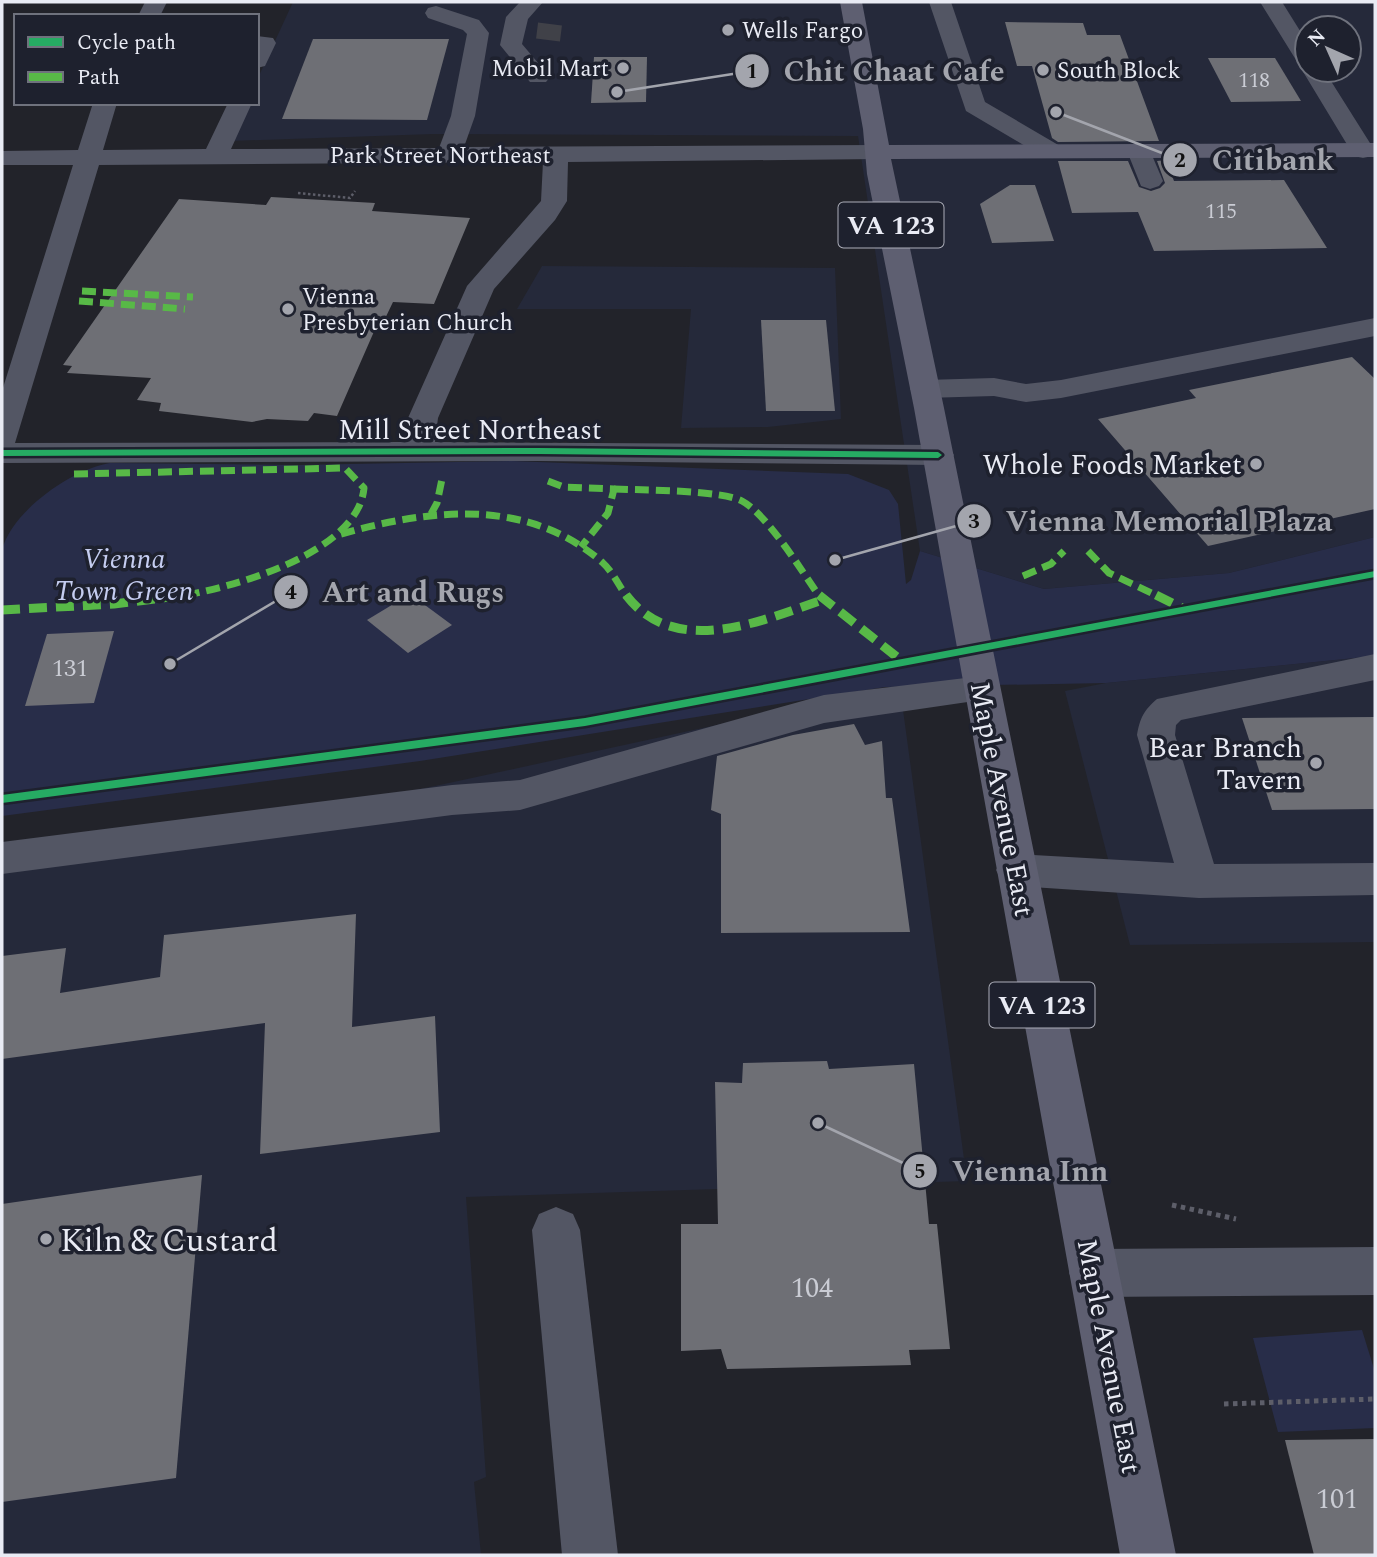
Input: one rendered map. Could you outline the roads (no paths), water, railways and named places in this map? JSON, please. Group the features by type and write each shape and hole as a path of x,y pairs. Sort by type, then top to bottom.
{"main road":[{"name":"Maple Avenue East","path":"850,2 879,152 880,174 927,398 1148,1555"},
{"path":"879,152 1369,150"}],"street":[{"path":"533,2 528,3 517,17 511,45 535,72 545,48"},
{"path":"940,2 974,106 1051,151"},
{"path":"1271,2 1293,37"},
{"path":"436,13 471,25 478,33 463,116 449,155"},
{"path":"259,43 265,43 259,56"},
{"path":"1323,84 1369,150"},
{"path":"2,439 103,105"},
{"path":"215,156 239,105"},
{"path":"1139,151 1150,181"},
{"name":"Park Street Northeast","path":"2,158 879,152"},
{"path":"418,452 422,418 481,286 546,214 554,201 556,154"},
{"path":"927,398 1004,404 1027,393 1102,382 1375,327"},
{"name":"Mill Street Northeast","path":"2,453 938,455"},
{"path":"1199,881 1156,735 1158,719 1170,709 1375,667"},
{"path":"2,858 452,800 520,795 824,709 982,690"},
{"path":"1016,870 1199,881 1375,879"},
{"path":"556,1230 590,1555"},
{"path":"1094,1272 1375,1271"}],"tunnel":[{"path":"548,40 550,24"}],"place":[{"name":"Wells Fargo","path":"728,30"},
{"name":"Mobil Mart","path":"623,68"},
{"name":"South Block","path":"1043,70"},
{"name":"Chit Chaat Cafe","path":"617,92"},
{"name":"Citibank","path":"1056,112"},
{"name":"Vienna Presbyterian Church","path":"288,309"},
{"name":"Whole Foods Market","path":"1256,464"},
{"name":"Vienna Memorial Plaza","path":"835,560"},
{"name":"Art and Rugs","path":"170,664"},
{"name":"Bear Branch Tavern","path":"1316,763"},
{"name":"Vienna Inn","path":"818,1123"},
{"name":"Kiln & Custard","path":"46,1239"}],"park label":[{"name":"Vienna Town Green","path":"124,574"}]}
